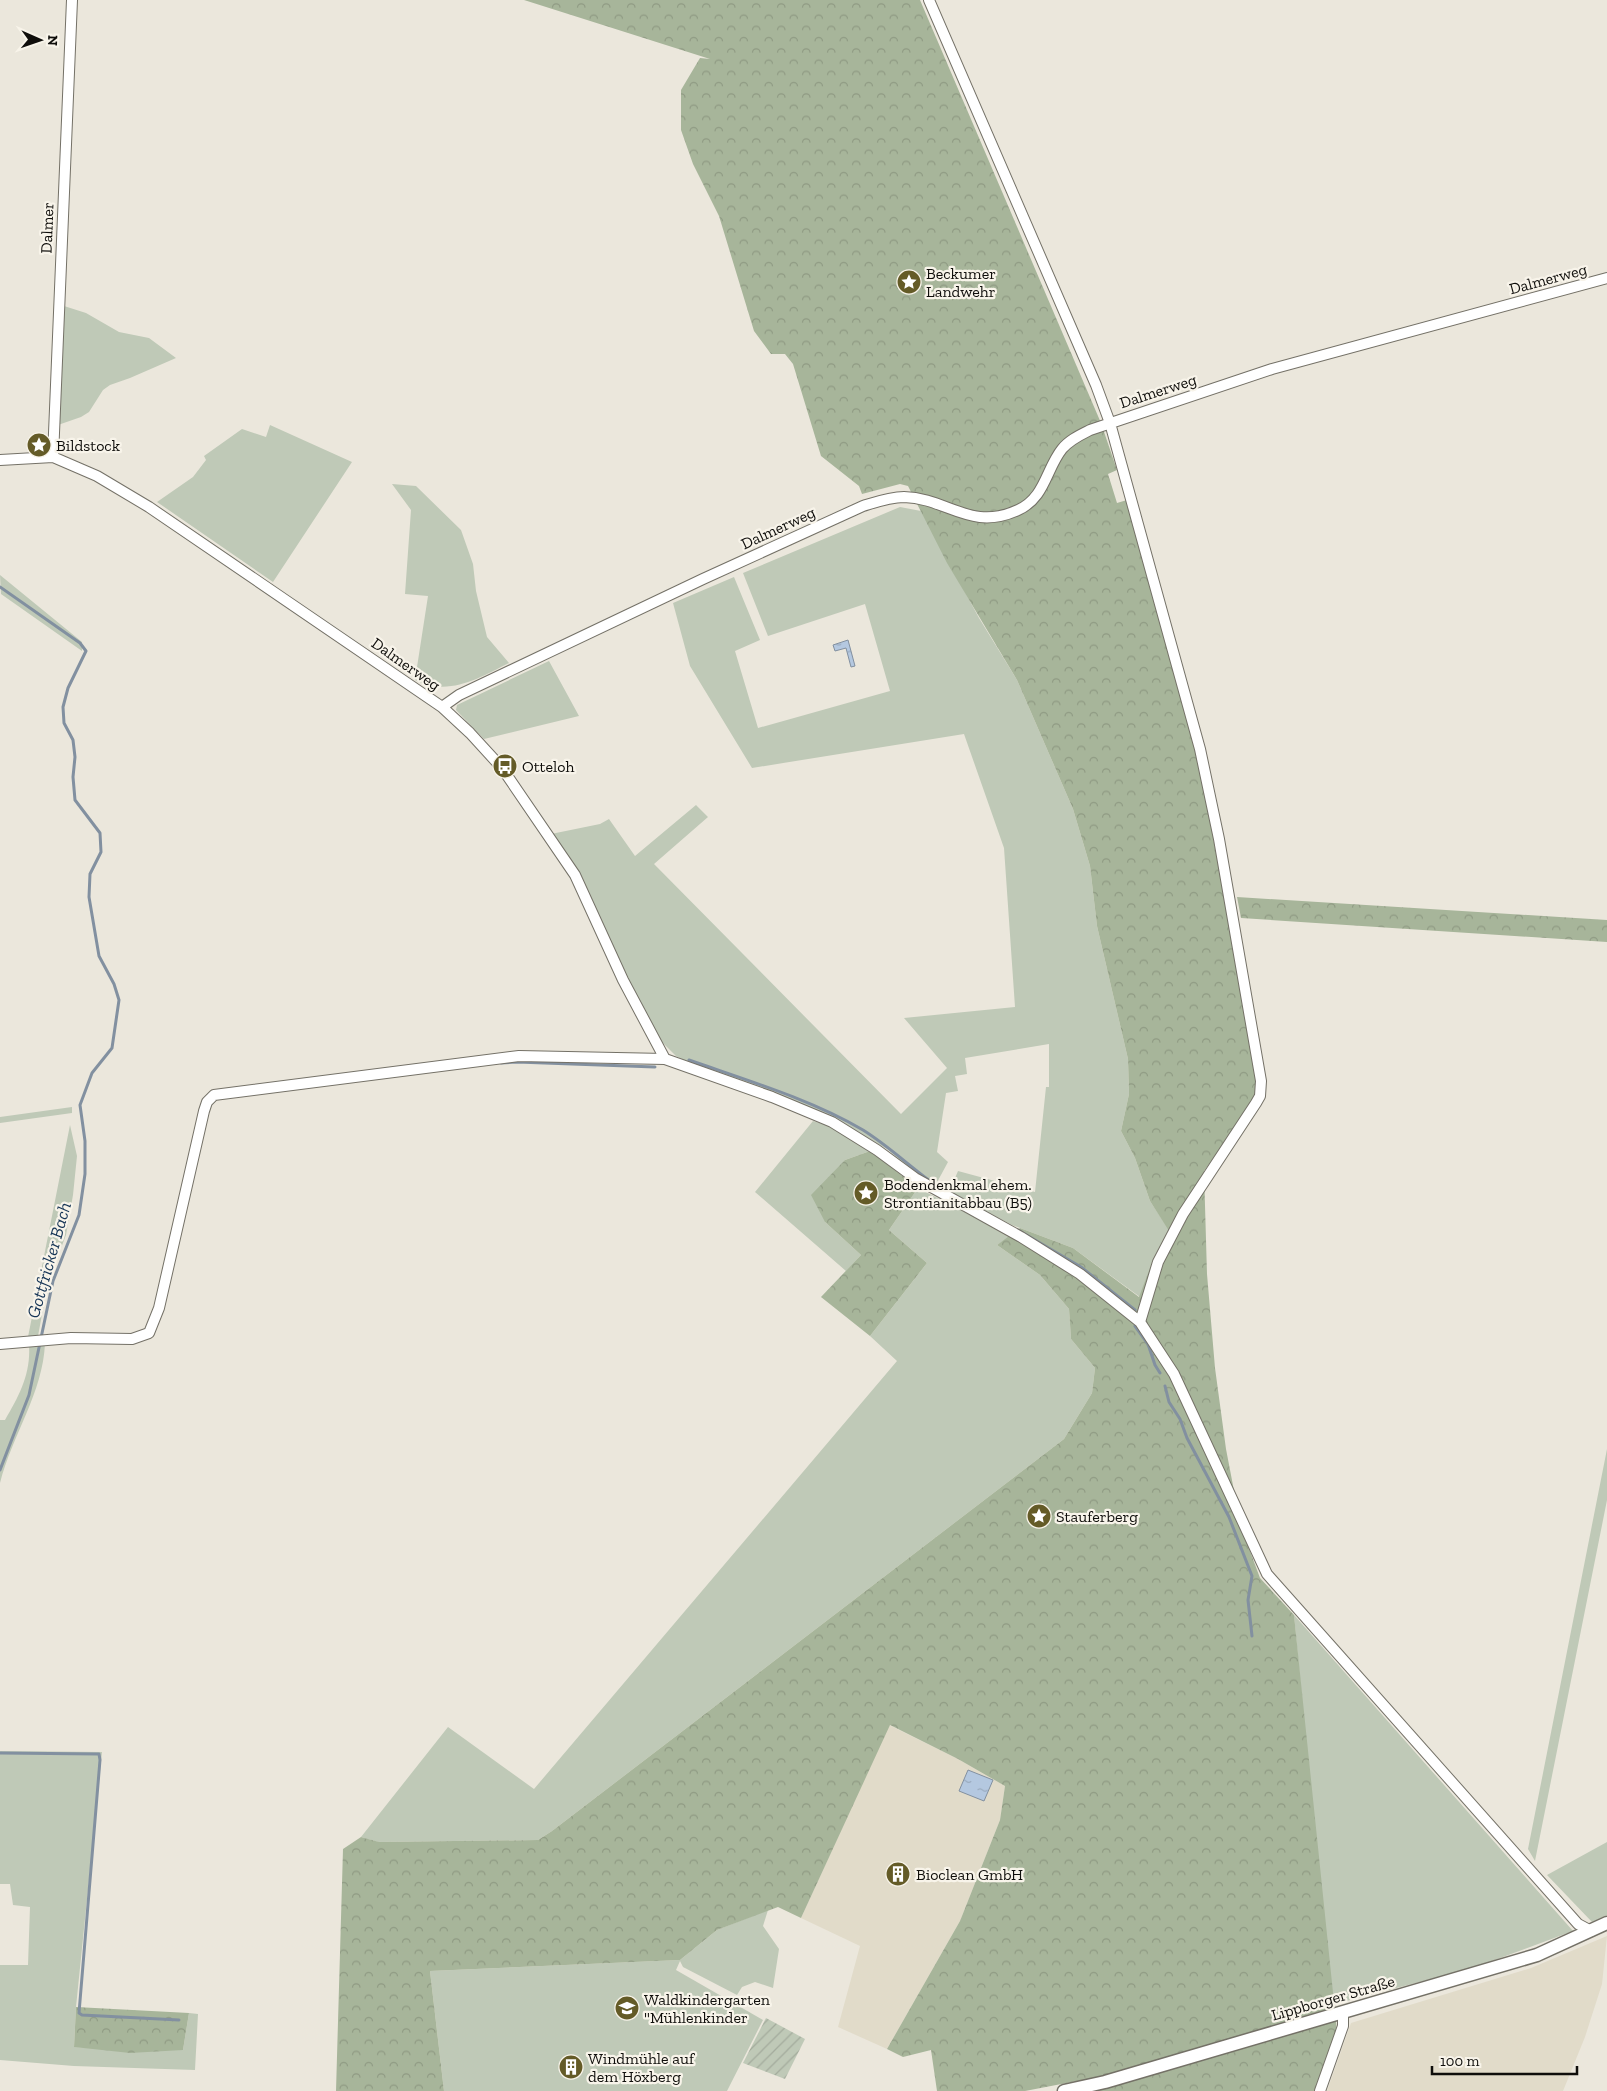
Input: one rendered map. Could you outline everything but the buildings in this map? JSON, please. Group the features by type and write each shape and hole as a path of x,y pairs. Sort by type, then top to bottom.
{"street":[{"name":"Dalmer","path":"53,457 72,0"},
{"path":"929,0 1096,385 1110,422 1200,749 1261,1081 1260,1096 1183,1214 1158,1262 1140,1322"},
{"name":"Dalmerweg","path":"0,460 53,457 97,476 149,507 442,707 459,695 863,506 903,497 918,498 974,517 989,518 1020,509 1035,498 1041,490 1061,450 1069,441 1110,422 1272,370 1607,278"},
{"path":"442,707 470,733 502,768 576,875 622,980 665,1059"},
{"path":"0,1344 71,1338 132,1339 149,1333 159,1308 207,1102 214,1094 519,1056 665,1059 772,1097 832,1122 877,1150 915,1178 1020,1237 1080,1274 1140,1322 1174,1374 1267,1574 1578,1924 1591,1931"},
{"name":"Lippborger Straße","path":"1064,2091 1105,2082 1537,1955 1607,1923"},
{"path":"1320,2091 1343,2026 1343,2012"}],"shaded area":[{"path":"889,1725 958,1759 1005,1786 1000,1820 960,1921 887,2049 838,2027 860,1946 801,1918"},
{"path":"1607,1936 1602,1984 1585,2037 1563,2091 1327,2091 1351,2023 1531,1968"}],"green space":[{"path":"524,0 920,0 1101,423 1117,470 1108,474 1117,503 1127,500 1197,750 1258,1081 1253,1103 1204,1171 1207,1274 1215,1368 1226,1449 1241,1527 1260,1578 1294,1615 1337,2031 1315,2091 1078,2091 1077,2081 1025,2091 937,2091 931,2050 903,2057 887,2049 960,1921 1000,1820 1005,1786 958,1759 890,1725 801,1918 778,1907 717,1930 680,1960 430,1971 444,2091 336,2091 343,1849 361,1837 379,1842 538,1840 552,1831 1064,1439 1092,1393 1095,1368 1071,1339 1069,1309 1040,1275 997,1245 1020,1228 1073,1248 1139,1297 1153,1260 1169,1231 1150,1201 1135,1158 1121,1131 1129,1094 1128,1059 1097,926 1090,866 1073,809 1017,680 947,563 908,486 900,484 862,494 859,486 821,456 793,364 785,354 771,354 754,331 719,216 693,164 681,130 681,90 700,58 710,59"},
{"path":"64,306 86,313 119,332 149,338 176,358 110,385 103,390 89,412 81,417 58,425"},
{"path":"270,425 352,462 273,582 157,502 193,477 206,460 204,456 242,429 266,437"},
{"path":"392,484 416,486 461,530 473,564 476,591 487,637 509,663 463,684 452,686 440,687 415,680 428,596 405,594 411,510"},
{"path":"900,507 921,511 979,618 1017,680 1073,809 1090,866 1097,926 1128,1059 1129,1094 1121,1131 1135,1158 1150,1201 1169,1230 1153,1260 1140,1297 1073,1248 1012,1225 949,1192 958,1171 1035,1192 1046,1087 1049,1087 1049,1044 965,1058 967,1074 955,1076 958,1091 946,1093 937,1152 948,1162 935,1186 916,1174 887,1149 834,1119 696,1066 676,1056 662,1042 652,1026 611,944 586,887 551,834 600,824 609,819 635,856 696,805 708,817 654,864 901,1114 947,1068 904,1018 1015,1007 1004,848 964,734 752,768 690,666 673,603 734,577 760,640 735,651 758,728 890,691 865,604 768,636 743,573"},
{"path":"0,575 82,642 82,651 1,594"},
{"path":"549,661 579,716 484,739 456,710 457,705"},
{"path":"1237,897 1607,920 1607,942 1241,918"},
{"path":"72,1107 72,1113 0,1123 0,1117"},
{"path":"813,1121 829,1126 870,1151 845,1160 825,1222 861,1255 846,1271 755,1192"},
{"path":"70,1125 77,1156 66,1235 48,1282 38,1336 28,1337"},
{"path":"870,1151 918,1188 889,1230 927,1263 870,1336 821,1297 861,1255 825,1222 811,1195 845,1160"},
{"path":"918,1188 1011,1236 997,1245 1040,1275 1069,1309 1071,1339 1095,1368 1092,1393 1064,1439 538,1840 378,1842 361,1837 448,1727 534,1789 897,1361 870,1336 927,1263 889,1230"},
{"path":"45,1343 39,1379 5,1465 0,1483 0,1420 5,1420 23,1384 28,1366 29,1345"},
{"path":"1607,1449 1607,1500 1535,1861 1528,1849"},
{"path":"1294,1615 1573,1931 1473,1968 1331,2005"},
{"path":"0,1751 102,1752 76,2007 74,2047 183,2050 189,2013 198,2014 195,2070 74,2066 0,2060 0,1965 28,1965 30,1907 13,1905 10,1884 0,1884"},
{"path":"1607,1842 1607,1915 1592,1922 1547,1875"},
{"path":"768,1910 763,1926 779,1949 773,1988 755,1982 742,1987 737,1995 683,1967 680,1961 676,1970 763,2020 727,2091 444,2091 430,1971 680,1960 717,1930"},
{"path":"76,2007 189,2013 183,2050 130,2053 74,2047"},
{"path":"766,2018 805,2039 785,2079 743,2063"}],"water":[{"path":"848,640 855,666 851,667 846,648 835,651 833,645"},
{"path":"968,1770 993,1780 984,1801 959,1791"}],"waterway":[{"name":"Gottfricker Bach","path":"0,587 80,643 86,651 68,688 63,707 64,723 73,740 75,800 100,833 101,852 90,874 89,897 99,956 114,984 119,1000 112,1048 92,1073 80,1105 85,1141 85,1174 79,1215 53,1281 29,1395 0,1470"},
{"path":"689,1060 778,1091 843,1119 889,1148 930,1181"},
{"path":"501,1063 655,1067"},
{"path":"1018,1230 1081,1267 1135,1310"},
{"path":"1135,1326 1148,1344 1155,1365 1160,1373"},
{"path":"1165,1386 1169,1402 1180,1419 1187,1438 1229,1517 1252,1576 1248,1600 1252,1636"},
{"path":"0,1753 99,1754 79,2013 82,2015 179,2020"}],"place":[{"name":"Beckumer Landwehr","path":"909,282"},
{"name":"Bildstock","path":"39,445"},
{"name":"Otteloh","path":"505,766"},
{"name":"Bodendenkmal ehem. Strontianitabbau (B5)","path":"866,1193"},
{"name":"Stauferberg","path":"1039,1516"},
{"name":"Bioclean GmbH","path":"898,1874"},
{"name":"Waldkindergarten \"Mühlenkinder","path":"627,2008"},
{"name":"Windmühle auf dem Höxberg","path":"571,2067"}]}
